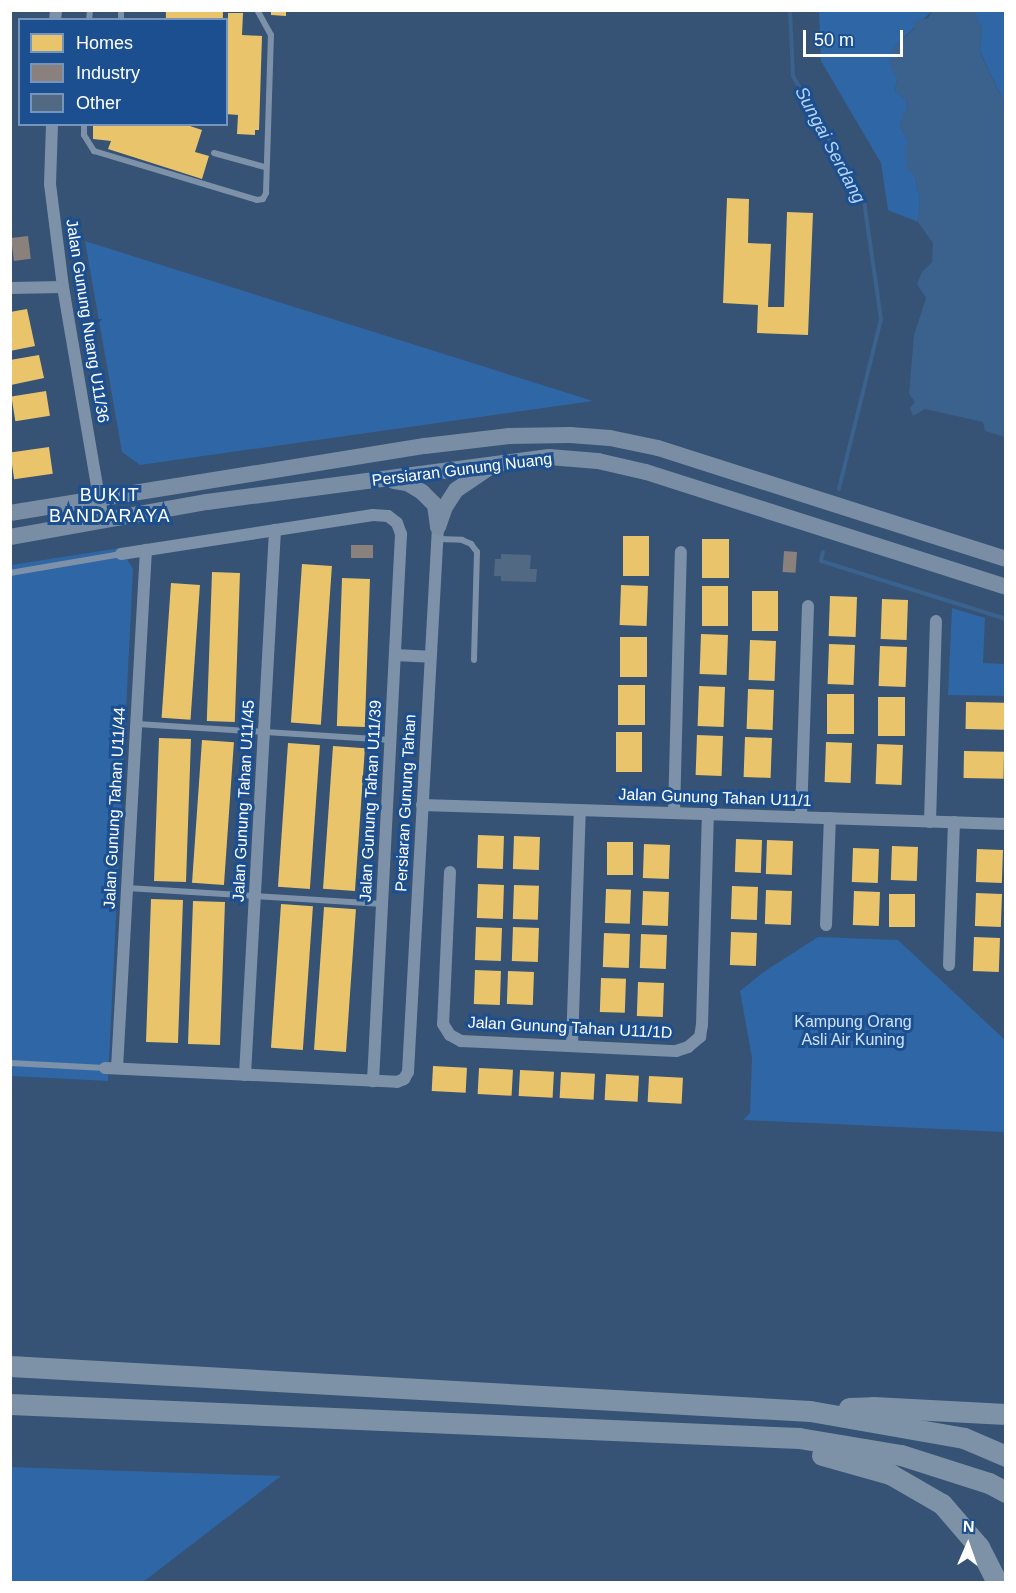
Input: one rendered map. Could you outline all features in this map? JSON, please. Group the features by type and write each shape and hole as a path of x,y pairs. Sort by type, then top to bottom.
{"highway":[{"path":"10,1366 810,1411 964,1438 1005,1456"},
{"path":"10,1404 799,1438 901,1455 989,1484 1005,1492"},
{"path":"810,1411 873,1407 1005,1414"},
{"path":"611,1431 704,1446 829,1455 890,1474 942,1504 979,1547 997,1582"}],"street":[{"name":"Jalan Gunung Nuang U11/36","path":"52,126 50,184 63,287 103,522"},
{"path":"10,288 63,287"},
{"name":"Persiaran Gunung Nuang","path":"10,513 425,446 509,436 570,435 610,438 658,448 1005,560"},
{"name":"Persiaran Gunung Nuang","path":"10,537 207,502 549,457 598,461 646,472 1005,587"},
{"path":"438,533 445,507 456,490 472,477 497,464"},
{"path":"386,479 407,483 422,492 435,505 438,533"},
{"name":"Jalan Gunung Tahan U11/39","path":"275,530 373,515 388,516 397,523 401,534 373,1081"},
{"path":"121,554 275,530"},
{"name":"Jalan Gunung Tahan U11/45","path":"245,1075 275,530"},
{"name":"Persiaran Gunung Tahan","path":"373,1081 397,1082 404,1079 408,1072 438,533"},
{"name":"Jalan Gunung Tahan U11/44","path":"111,1068 128,888 146,550"},
{"path":"674,813 681,552"},
{"path":"801,817 808,606"},
{"path":"930,822 936,621"},
{"path":"395,655 430,657"},
{"name":"Jalan Gunung Tahan U11/1","path":"423,805 1005,824"},
{"path":"572,1046 580,810"},
{"name":"Jalan Gunung Tahan U11/1D","path":"450,872 443,1024 450,1035 461,1041 676,1051 688,1047 700,1037 702,1025 708,814"},
{"path":"826,925 830,818"},
{"path":"949,965 954,822"},
{"path":"111,1068 373,1081"}],"lane":[{"path":"84,126 84,135 94,151 257,200 263,199 266,193 272,35 257,10"},
{"path":"214,153 266,167"},
{"path":"438,533 471,544 477,552 474,660"},
{"path":"10,573 121,554"},
{"path":"137,723 391,740"},
{"path":"128,888 382,904"},
{"path":"10,1063 111,1068"}],"green space":[{"path":"819,11 932,11 893,48 897,78 895,91 906,100 907,110 900,127 908,141 920,201 918,222 888,210 881,163 821,61"},
{"path":"973,11 1005,11 1005,104 980,52 982,29"},
{"path":"85,241 593,401 140,465 122,452"},
{"path":"120,548 133,569 108,1081 11,1076 11,565"},
{"path":"952,608 985,618 983,663 1005,664 1005,696 948,695"},
{"name":"Kampung Orang Asli Air Kuning","path":"818,937 898,940 1005,1040 1005,1132 743,1120 750,1113 752,1058 740,991 765,971"},
{"path":"11,1467 281,1476 143,1582 11,1582"}],"shaded area":[{"path":"932,11 973,11 976,14 982,29 980,53 1005,104 1005,437 985,431 983,422 925,409 913,416 910,408 915,402 909,394 914,335 926,298 917,284 922,272 932,262 933,243 918,222 920,201 915,176 907,169 905,149 908,141 900,127 902,115 907,110 906,100 895,91 897,78 890,65 893,48 915,28 913,22 928,18"}],"building: Homes":[{"path":"166,10 223,11 223,18 166,18"},
{"path":"271,10 286,10 286,16 271,15"},
{"path":"228,13 243,13 242,35 262,36 259,130 255,130 255,135 237,134 238,115 228,114"},
{"path":"93,126 190,126 202,130 195,152 209,156 202,179 108,149 111,141 93,139"},
{"path":"727,198 749,199 748,243 771,244 768,307 784,307 787,212 813,213 808,335 757,333 758,305 723,303"},
{"path":"27,309 35,346 10,351 10,312"},
{"path":"39,355 44,378 11,385 10,360"},
{"path":"46,391 50,416 15,421 11,396"},
{"path":"49,447 53,474 14,479 10,452"},
{"path":"623,536 649,536 649,576 623,576"},
{"path":"702,539 729,539 729,578 702,578"},
{"path":"302,564 332,566 321,725 291,723"},
{"path":"212,572 240,573 235,722 207,721"},
{"path":"342,578 370,579 365,727 337,726"},
{"path":"171,583 200,585 191,720 162,718"},
{"path":"621,585 648,586 647,626 620,625"},
{"path":"702,586 728,586 728,626 702,626"},
{"path":"752,591 778,591 778,631 752,631"},
{"path":"830,596 857,597 856,637 829,636"},
{"path":"882,599 908,600 907,640 881,639"},
{"path":"701,634 728,635 727,675 700,674"},
{"path":"620,637 647,637 647,677 620,677"},
{"path":"750,640 776,641 775,681 749,680"},
{"path":"829,644 855,645 854,685 828,684"},
{"path":"880,646 907,647 906,687 879,686"},
{"path":"618,685 645,685 645,725 618,725"},
{"path":"699,686 725,687 724,727 698,726"},
{"path":"748,689 774,690 773,730 747,729"},
{"path":"827,694 854,694 854,734 827,734"},
{"path":"878,697 905,697 905,736 878,736"},
{"path":"966,702 1005,703 1005,730 966,729"},
{"path":"616,732 642,732 642,772 616,772"},
{"path":"697,735 723,736 722,776 696,775"},
{"path":"745,737 772,738 771,778 744,777"},
{"path":"159,738 191,739 186,882 154,881"},
{"path":"202,740 234,742 224,885 192,883"},
{"path":"826,742 852,743 851,783 825,782"},
{"path":"288,743 320,745 310,889 278,887"},
{"path":"877,744 903,745 902,785 876,784"},
{"path":"333,746 365,748 355,891 323,889"},
{"path":"964,751 1004,752 1004,779 964,778"},
{"path":"478,835 504,836 503,869 477,868"},
{"path":"514,836 540,837 539,870 513,869"},
{"path":"736,839 762,840 761,873 735,872"},
{"path":"767,840 793,841 792,875 766,874"},
{"path":"607,842 633,842 633,875 607,875"},
{"path":"644,844 670,845 669,879 643,878"},
{"path":"892,846 918,847 917,881 891,880"},
{"path":"853,848 879,849 878,883 852,882"},
{"path":"977,849 1003,850 1002,883 976,882"},
{"path":"478,884 504,885 503,919 477,918"},
{"path":"514,885 539,886 538,920 513,919"},
{"path":"732,886 758,887 757,920 731,919"},
{"path":"606,889 631,890 630,924 605,923"},
{"path":"766,890 792,891 791,925 765,924"},
{"path":"643,891 669,892 668,926 642,925"},
{"path":"854,891 880,892 879,926 853,925"},
{"path":"976,893 1002,894 1001,927 975,926"},
{"path":"889,894 915,894 915,927 889,927"},
{"path":"151,899 183,900 178,1043 146,1042"},
{"path":"193,901 225,902 220,1045 188,1044"},
{"path":"281,904 313,906 303,1050 271,1048"},
{"path":"324,907 356,909 346,1052 314,1050"},
{"path":"476,927 502,928 501,961 475,960"},
{"path":"513,927 539,928 538,962 512,961"},
{"path":"731,932 757,933 756,966 730,965"},
{"path":"604,933 630,934 629,968 603,967"},
{"path":"641,934 667,935 666,969 640,968"},
{"path":"974,937 1000,938 999,972 973,971"},
{"path":"475,970 501,971 500,1005 474,1004"},
{"path":"508,971 534,972 533,1005 507,1004"},
{"path":"601,978 626,979 625,1013 600,1012"},
{"path":"638,982 664,983 663,1017 637,1016"},
{"path":"433,1066 467,1068 466,1093 432,1091"},
{"path":"479,1068 513,1070 512,1096 478,1094"},
{"path":"520,1070 554,1072 553,1098 519,1096"},
{"path":"561,1072 595,1074 594,1100 560,1098"},
{"path":"606,1074 639,1076 638,1102 605,1100"},
{"path":"649,1076 683,1078 682,1104 648,1102"}],"building: Industry":[{"path":"28,236 31,259 14,261 11,238"},
{"path":"351,545 373,545 373,558 351,558"},
{"path":"784,551 797,552 796,573 783,572"}],"building: Other":[{"path":"501,554 531,555 530,569 537,569 536,582 501,581 501,576 494,576 495,559 501,559"}],"waterway":[{"name":"Sungai Serdang","path":"790,10 793,76 864,201 881,319 839,489"},
{"name":"Sungai Serdang","path":"823,552 821,561 1006,619"}],"district":[{"name":"BUKIT BANDARAYA","path":"110,506"}]}
